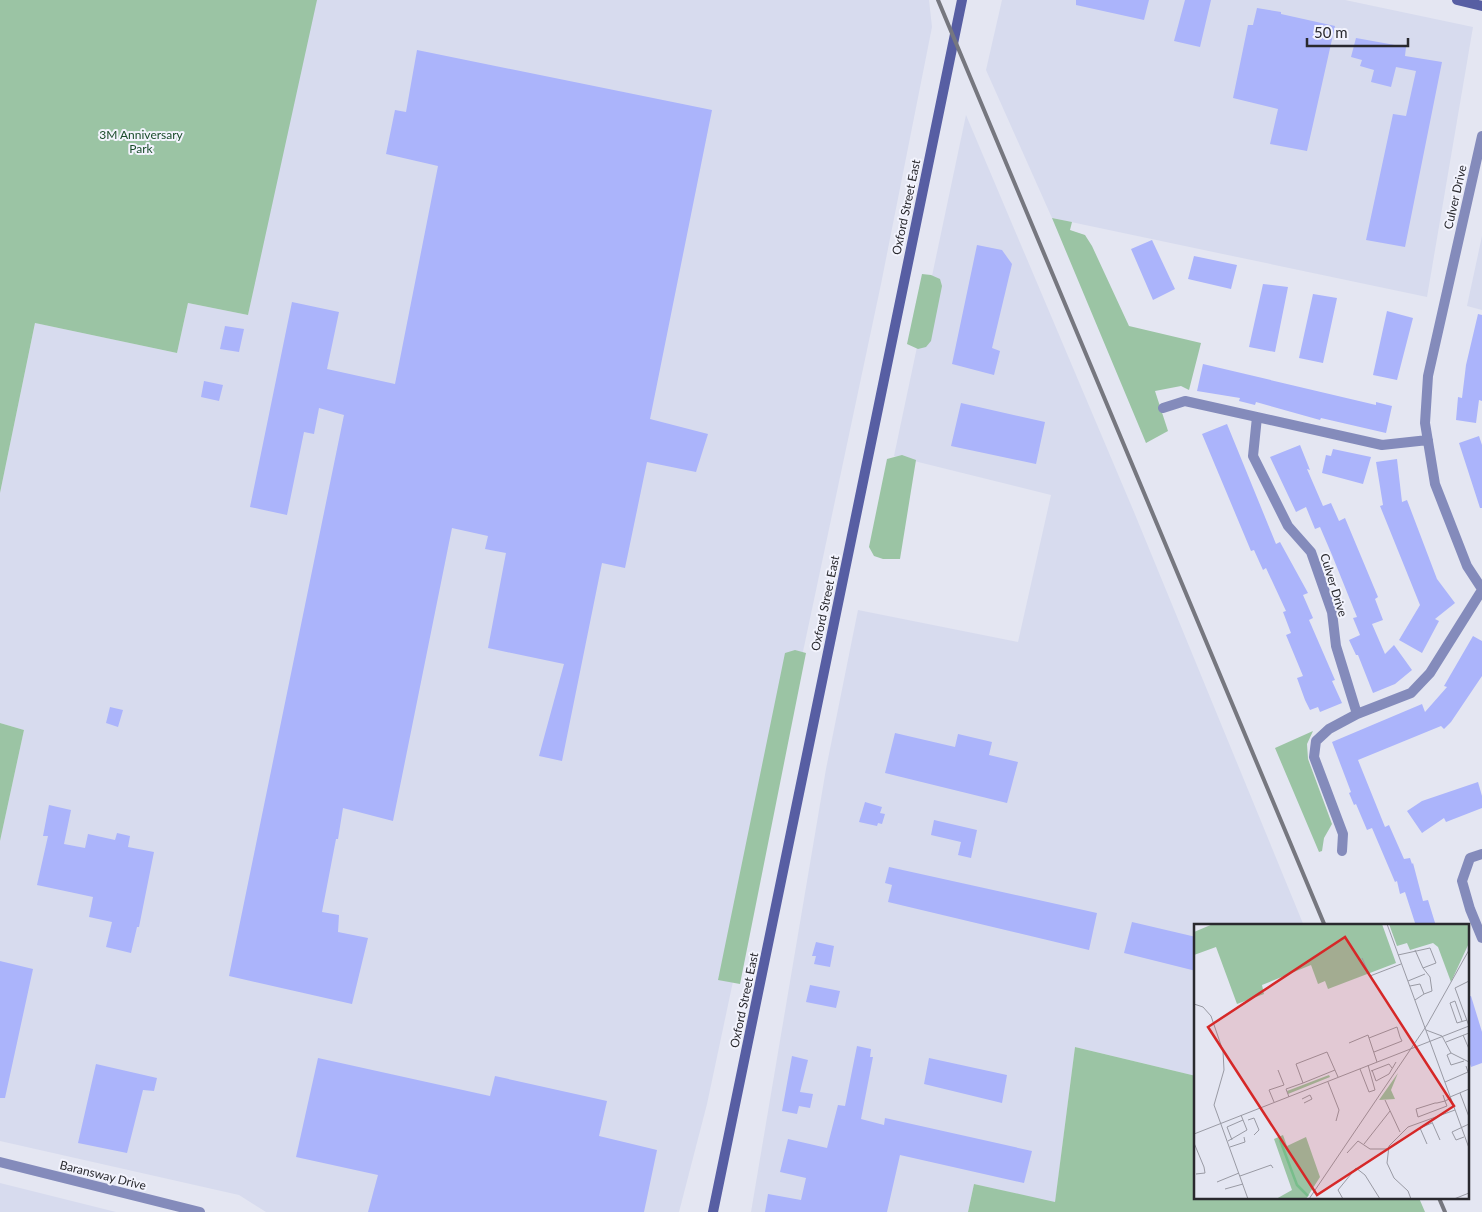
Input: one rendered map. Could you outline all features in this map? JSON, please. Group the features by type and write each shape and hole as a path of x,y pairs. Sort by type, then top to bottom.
{"main road":[{"path":"957,0 958,17"},
{"name":"Oxford Street East","path":"713,1212 962,0"},
{"path":"958,17 967,0"},
{"path":"1458,0 1482,6"}],"street":[{"name":"Culver Drive","path":"1342,851 1343,834 1314,757 1316,741 1329,729 1357,714 1411,693 1430,672 1482,589 1467,566 1435,484 1425,423 1428,376 1482,136"},
{"path":"1163,408 1185,401 1382,446 1428,440"},
{"name":"Culver Drive","path":"1257,417 1253,456 1288,526 1311,552 1332,612 1336,646 1357,714"},
{"path":"1482,854 1470,858 1462,882 1470,909 1482,938"},
{"name":"Baransway Drive","path":"0,1162 200,1212"}],"shaded area":[{"path":"312,0 929,0 932,27 881,284 707,1104 679,1212 266,1212 239,1195 0,1141 0,841 24,730 0,723 0,493 35,323 177,353 188,303 248,315"},
{"path":"1002,0 1345,0 1473,27 1427,297 1052,218 986,70"},
{"path":"966,115 1134,512 1303,924 1194,924 1194,1076 1075,1047 1055,1203 974,1184 968,1212 751,1212 826,769 858,610 1018,642 1051,495 894,456"},
{"path":"1482,236 1482,310 1467,306"},
{"path":"0,1183 116,1212 0,1212"}],"green space":[{"name":"3M Anniversary Park","path":"0,0 317,0 248,315 188,303 177,353 35,323 0,493"},
{"path":"1052,218 1072,222 1070,230 1085,235 1092,246 1129,326 1201,343 1189,390 1181,386 1155,391 1168,431 1146,443"},
{"path":"922,274 940,279 942,286 931,341 926,347 918,349 907,344"},
{"path":"902,455 916,460 900,559 883,559 874,556 869,547 887,459"},
{"path":"795,650 806,653 740,984 718,980 785,653"},
{"path":"0,723 24,730 0,841"},
{"path":"1313,731 1307,744 1308,759 1332,824 1324,838 1322,851 1319,852 1275,748"},
{"path":"1075,1047 1194,1076 1194,1200 1420,1200 1425,1212 968,1212 974,1184 1055,1202"}],"building":[{"path":"1076,0 1149,0 1144,20 1076,5"},
{"path":"1185,0 1211,0 1200,47 1174,41"},
{"path":"1257,8 1335,26 1307,151 1270,144 1278,109 1233,98 1248,25 1253,25"},
{"path":"1356,38 1406,47 1405,56 1442,62 1405,247 1366,240 1393,114 1406,116 1416,71 1396,67 1391,87 1371,82 1374,70 1360,66 1362,60 1351,57"},
{"path":"417,50 712,110 650,419 708,434 696,472 647,462 625,568 602,563 562,761 539,756 564,664 488,648 506,553 485,549 488,536 452,528 393,821 343,808 338,839 336,839 322,912 339,915 338,932 368,938 352,1004 229,976 344,415 319,408 314,434 304,432 287,515 250,507 292,302 339,312 327,369 395,384 438,166 386,154 395,110 406,112"},
{"path":"1152,240 1175,289 1153,300 1131,249"},
{"path":"977,245 1002,250 1012,264 992,348 1000,351 994,375 952,364"},
{"path":"1194,256 1237,265 1231,289 1188,279"},
{"path":"1263,284 1288,287 1275,352 1249,347"},
{"path":"1313,294 1337,298 1323,363 1299,358"},
{"path":"1387,311 1413,318 1397,380 1373,375"},
{"path":"1478,314 1482,315 1482,401 1479,400 1476,423 1456,420 1458,397 1462,398 1466,365"},
{"path":"225,326 244,329 239,352 220,349"},
{"path":"1203,364 1376,405 1376,402 1392,406 1386,433 1321,418 1320,420 1256,402 1255,405 1239,401 1240,398 1197,391"},
{"path":"204,381 223,385 219,401 201,397"},
{"path":"961,403 1045,422 1036,464 951,446"},
{"path":"1227,424 1276,544 1280,542 1308,593 1303,595 1313,618 1309,620 1335,680 1332,681 1342,703 1320,712 1318,707 1310,710 1305,700 1297,678 1303,676 1286,635 1291,633 1283,612 1286,611 1266,568 1263,570 1254,550 1251,551 1202,434"},
{"path":"1479,436 1482,445 1482,508 1480,508 1459,443"},
{"path":"1300,445 1310,470 1307,469 1323,506 1331,503 1339,521 1345,518 1378,597 1375,599 1383,620 1372,624 1385,654 1394,645 1412,670 1395,684 1373,693 1358,655 1356,655 1349,640 1360,635 1353,618 1357,617 1320,527 1315,529 1306,507 1296,512 1270,457"},
{"path":"1333,449 1371,457 1363,484 1322,473 1326,455 1331,456"},
{"path":"1397,459 1402,502 1407,500 1437,579 1455,603 1435,619 1439,621 1422,653 1399,640 1420,605 1380,506 1383,505 1376,462"},
{"path":"1473,636 1482,641 1482,676 1451,722 1444,729 1441,726 1358,760 1385,827 1389,825 1404,859 1410,858 1413,863 1423,901 1428,900 1435,924 1415,924 1405,892 1400,894 1397,881 1395,882 1372,828 1367,830 1356,804 1354,805 1332,742 1422,704 1425,712 1447,687 1444,686"},
{"path":"110,707 123,710 118,727 106,723"},
{"path":"895,733 955,747 958,734 992,742 989,755 1018,762 1007,803 885,773"},
{"path":"1478,782 1482,796 1482,808 1446,822 1444,818 1422,833 1407,811 1422,801"},
{"path":"865,802 882,807 880,813 885,814 882,824 878,823 877,826 859,822"},
{"path":"49,805 71,810 64,844 85,848 88,834 115,840 117,833 130,836 128,847 154,852 139,927 137,927 131,953 106,947 112,922 89,917 93,897 37,885 48,836 43,836"},
{"path":"934,820 977,830 971,858 958,855 961,842 931,835"},
{"path":"889,867 1097,913 1089,950 888,902 892,885 885,883"},
{"path":"1132,922 1194,937 1194,970 1124,953"},
{"path":"816,942 834,946 830,967 814,964 816,956 812,956"},
{"path":"0,961 33,969 5,1098 0,1098"},
{"path":"810,985 840,991 836,1008 806,1002"},
{"path":"1470,996 1482,1032 1482,1063 1471,1067 1470,1064"},
{"path":"857,1046 871,1049 870,1057 873,1057 861,1119 884,1125 885,1118 1032,1151 1024,1183 900,1155 887,1212 765,1212 768,1194 801,1200 806,1178 780,1172 788,1139 827,1148 838,1105 845,1106"},
{"path":"792,1056 808,1060 800,1092 813,1094 810,1108 799,1106 797,1114 782,1111"},
{"path":"318,1058 490,1096 495,1076 607,1101 599,1136 657,1150 644,1212 368,1212 378,1175 296,1157"},
{"path":"929,1058 1007,1075 1002,1103 924,1084"},
{"path":"96,1064 157,1078 154,1091 143,1090 127,1153 78,1143"}],"railway":[{"path":"938,0 1324,924"},
{"path":"1440,1200 1445,1212"}]}
